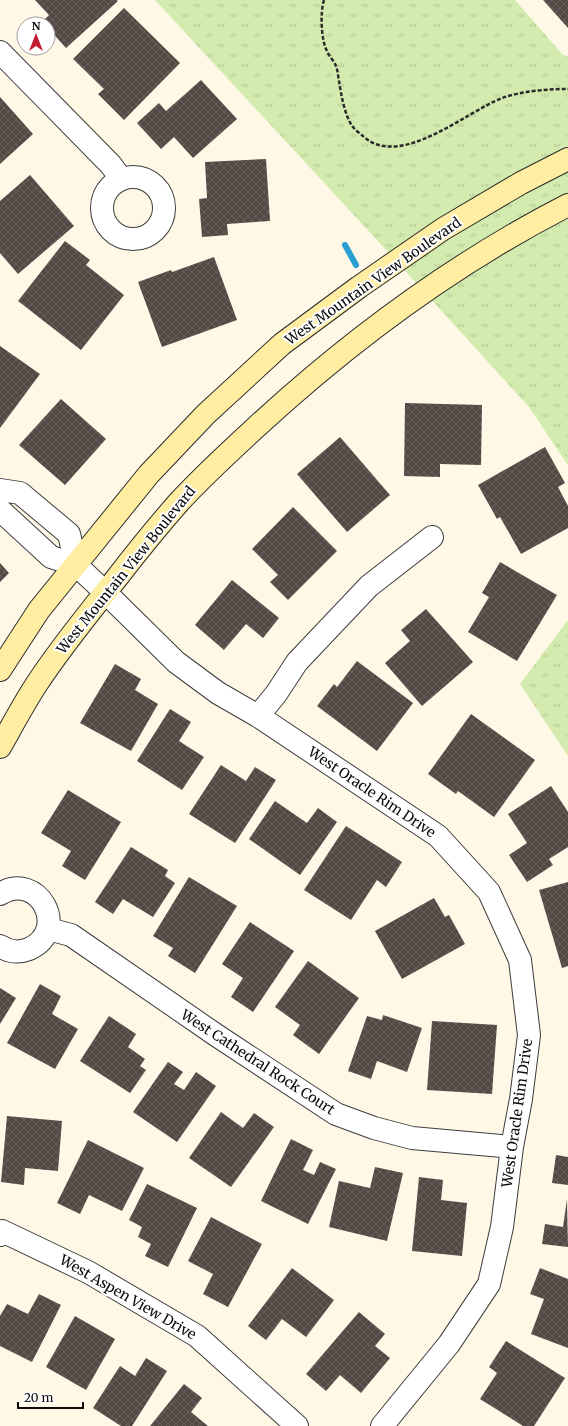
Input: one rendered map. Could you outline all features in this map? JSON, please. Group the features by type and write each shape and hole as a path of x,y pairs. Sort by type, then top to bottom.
{"street":[{"path":"0,52 111,165 121,179"},
{"name":"West Mountain View Boulevard","path":"0,670 39,610 149,474 206,414 282,344 359,287 443,229 521,183 568,159"},
{"name":"West Mountain View Boulevard","path":"0,747 35,686 59,651 105,592 180,501 214,467 312,376 388,317 431,287 516,234 568,205"},
{"path":"0,490 20,494 69,534 76,565"},
{"name":"West Oracle Rim Drive","path":"0,510 51,557 76,565 176,662 218,693 258,716 438,836 489,892 520,960 529,1035 521,1099 512,1147 502,1227 489,1284 449,1344 382,1426"},
{"path":"258,716 276,694 297,662 369,586 432,536"},
{"path":"0,894 5,890 15,888 25,889 35,893 42,900 47,909 49,919 48,929 43,939 35,946 14,952 0,946"},
{"name":"West Cathedral Rock Court","path":"48,929 71,935 216,1035 336,1114 374,1128 412,1138 512,1147"},
{"name":"West Aspen View Drive","path":"1,1233 88,1272 197,1336 297,1426"}],"path":[{"path":"324,0 321,20 326,50 336,66 345,110 353,127 369,141 379,146 398,147 421,141 503,98 528,92 568,89"}],"green space":[{"path":"155,0 515,0 563,55 568,56 568,465 529,407"},
{"path":"568,620 568,756 520,684"}],"building":[{"path":"35,0 118,1 66,48 56,37 56,16 48,16 49,15"},
{"path":"543,0 568,0 568,28"},
{"path":"124,8 180,63 124,120 98,94 104,89 73,59"},
{"path":"201,80 237,119 193,158 174,137 161,149 137,123 159,103 166,111"},
{"path":"0,97 33,134 0,164"},
{"path":"266,159 270,221 227,224 228,235 202,237 199,199 207,198 205,162"},
{"path":"30,175 74,226 18,274 0,253 0,201"},
{"path":"65,241 90,260 86,265 124,295 81,350 18,301"},
{"path":"214,257 237,320 162,347 138,282"},
{"path":"0,346 40,374 0,428"},
{"path":"61,399 106,439 65,485 19,445"},
{"path":"405,403 482,405 481,465 440,464 440,477 404,476"},
{"path":"340,437 390,495 347,532 297,474"},
{"path":"545,447 565,483 558,487 568,506 568,528 521,554 500,517 497,519 478,485"},
{"path":"293,507 337,551 288,600 270,582 278,575 252,549"},
{"path":"500,562 557,595 517,661 468,632 489,597 482,593"},
{"path":"0,563 9,573 0,582"},
{"path":"232,580 279,618 263,638 246,624 224,650 195,625"},
{"path":"426,609 473,662 422,706 385,663 410,641 401,630"},
{"path":"357,661 413,703 377,751 317,706 334,684 337,687"},
{"path":"115,664 141,679 135,690 158,704 131,751 80,723"},
{"path":"170,709 191,722 179,741 204,757 182,790 137,761"},
{"path":"471,714 535,760 494,817 458,791 456,794 428,774"},
{"path":"221,765 246,781 255,767 276,780 235,843 189,814"},
{"path":"551,786 568,812 568,847 549,859 553,865 527,882 509,855 527,843 508,814"},
{"path":"68,790 121,822 85,880 62,866 71,851 41,833"},
{"path":"275,801 307,823 318,808 337,822 300,875 249,839"},
{"path":"346,826 402,862 386,887 377,880 351,920 304,890"},
{"path":"131,847 168,870 165,876 175,883 153,917 123,899 113,914 95,902"},
{"path":"189,877 237,906 195,973 168,956 173,948 153,936"},
{"path":"568,882 568,966 562,968 539,890"},
{"path":"434,898 445,917 449,915 465,944 402,979 375,931"},
{"path":"250,922 294,951 253,1012 231,997 243,978 222,964"},
{"path":"308,961 359,998 319,1054 293,1035 300,1025 275,1007"},
{"path":"40,984 61,996 52,1014 78,1029 55,1069 7,1043"},
{"path":"0,988 16,998 0,1024"},
{"path":"383,1015 422,1028 407,1072 377,1061 371,1079 348,1071 367,1016 382,1020"},
{"path":"109,1016 136,1034 128,1047 145,1059 140,1066 146,1070 130,1093 80,1061"},
{"path":"432,1021 497,1025 492,1094 427,1090"},
{"path":"168,1062 183,1072 174,1084 184,1090 196,1072 216,1086 177,1142 133,1112"},
{"path":"221,1112 243,1128 254,1113 274,1127 231,1187 189,1158"},
{"path":"7,1116 62,1121 58,1171 25,1168 24,1185 1,1182"},
{"path":"291,1139 313,1150 303,1170 314,1175 320,1162 336,1169 308,1224 261,1201"},
{"path":"88,1140 144,1168 122,1211 89,1195 80,1214 57,1203"},
{"path":"556,1155 568,1157 568,1185 552,1183"},
{"path":"375,1167 403,1173 387,1241 329,1227 339,1181 370,1188"},
{"path":"419,1177 443,1180 441,1200 467,1203 462,1256 412,1251"},
{"path":"147,1184 197,1208 168,1267 145,1256 151,1244 138,1237 142,1227 129,1220"},
{"path":"567,1199 568,1247 542,1244 545,1224 563,1227"},
{"path":"211,1217 262,1244 228,1307 203,1294 213,1274 188,1261"},
{"path":"292,1268 334,1300 306,1337 282,1319 266,1340 248,1326"},
{"path":"540,1268 568,1279 568,1348 531,1334 544,1299 530,1294"},
{"path":"39,1294 61,1305 32,1362 0,1346 0,1316 7,1304 28,1314"},
{"path":"359,1312 385,1334 375,1346 390,1358 361,1393 340,1375 326,1391 306,1374"},
{"path":"75,1316 115,1339 86,1390 46,1367"},
{"path":"506,1341 565,1378 534,1426 523,1426 480,1399 497,1373 489,1367"},
{"path":"146,1358 167,1371 132,1426 121,1426 93,1408 120,1366 135,1376"},
{"path":"184,1384 202,1398 191,1412 208,1426 150,1426"}],"waterway":[{"path":"345,245 356,265"}]}
